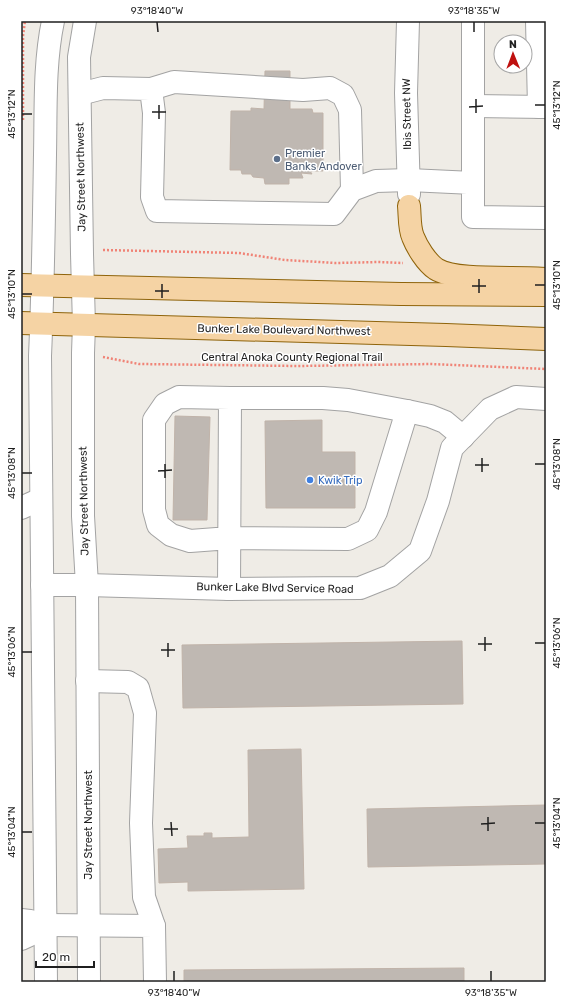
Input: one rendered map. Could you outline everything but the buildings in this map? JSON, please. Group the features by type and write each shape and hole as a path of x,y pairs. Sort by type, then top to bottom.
{"main road":[{"path":"409,206 412,235 421,251 436,268 448,274 475,277 546,279"},
{"path":"32,285 401,294 546,295"},
{"name":"Bunker Lake Boulevard Northwest","path":"31,323 446,334 546,339"}],"street":[{"path":"46,982 40,356 31,323 32,285 44,258 47,70 50,34 53,21"},
{"name":"Jay Street Northwest","path":"85,21 79,56 84,325 83,516 87,584 89,982"},
{"name":"Ibis Street NW","path":"408,21 406,93 409,206"},
{"path":"473,21 473,217 546,218"},
{"path":"474,106 542,107 537,21"},
{"path":"80,94 103,88 151,88 174,82 304,90 330,88 343,95 350,110 352,190"},
{"path":"151,88 154,113 152,197 157,211 334,214 352,190 376,181 409,180 473,183"},
{"path":"406,411 376,512 367,530 348,539 230,538 190,541 171,535 158,525 154,510 154,420 165,404 179,397 323,398 348,400 406,411 430,416 445,422 463,437"},
{"name":"Bunker Lake Blvd Service Road","path":"42,585 87,584 229,589 360,588 390,576 420,551 438,501 452,448 490,409 516,397 546,398"},
{"path":"229,589 230,398"},
{"path":"21,508 41,499"},
{"path":"87,681 128,682 138,688 145,713 141,824 144,897 154,926 154,982"},
{"path":"21,920 45,925 154,926"},
{"path":"21,938 34,934 45,925"}],"path":[{"path":"103,250 240,253 284,260 410,263"},
{"name":"Central Anoka County Regional Trail","path":"83,352 139,364 298,366 431,364 546,369"}],"place":[{"name":"Premier Banks Andover","path":"277,159"},
{"name":"Kwik Trip","path":"310,480"}]}
